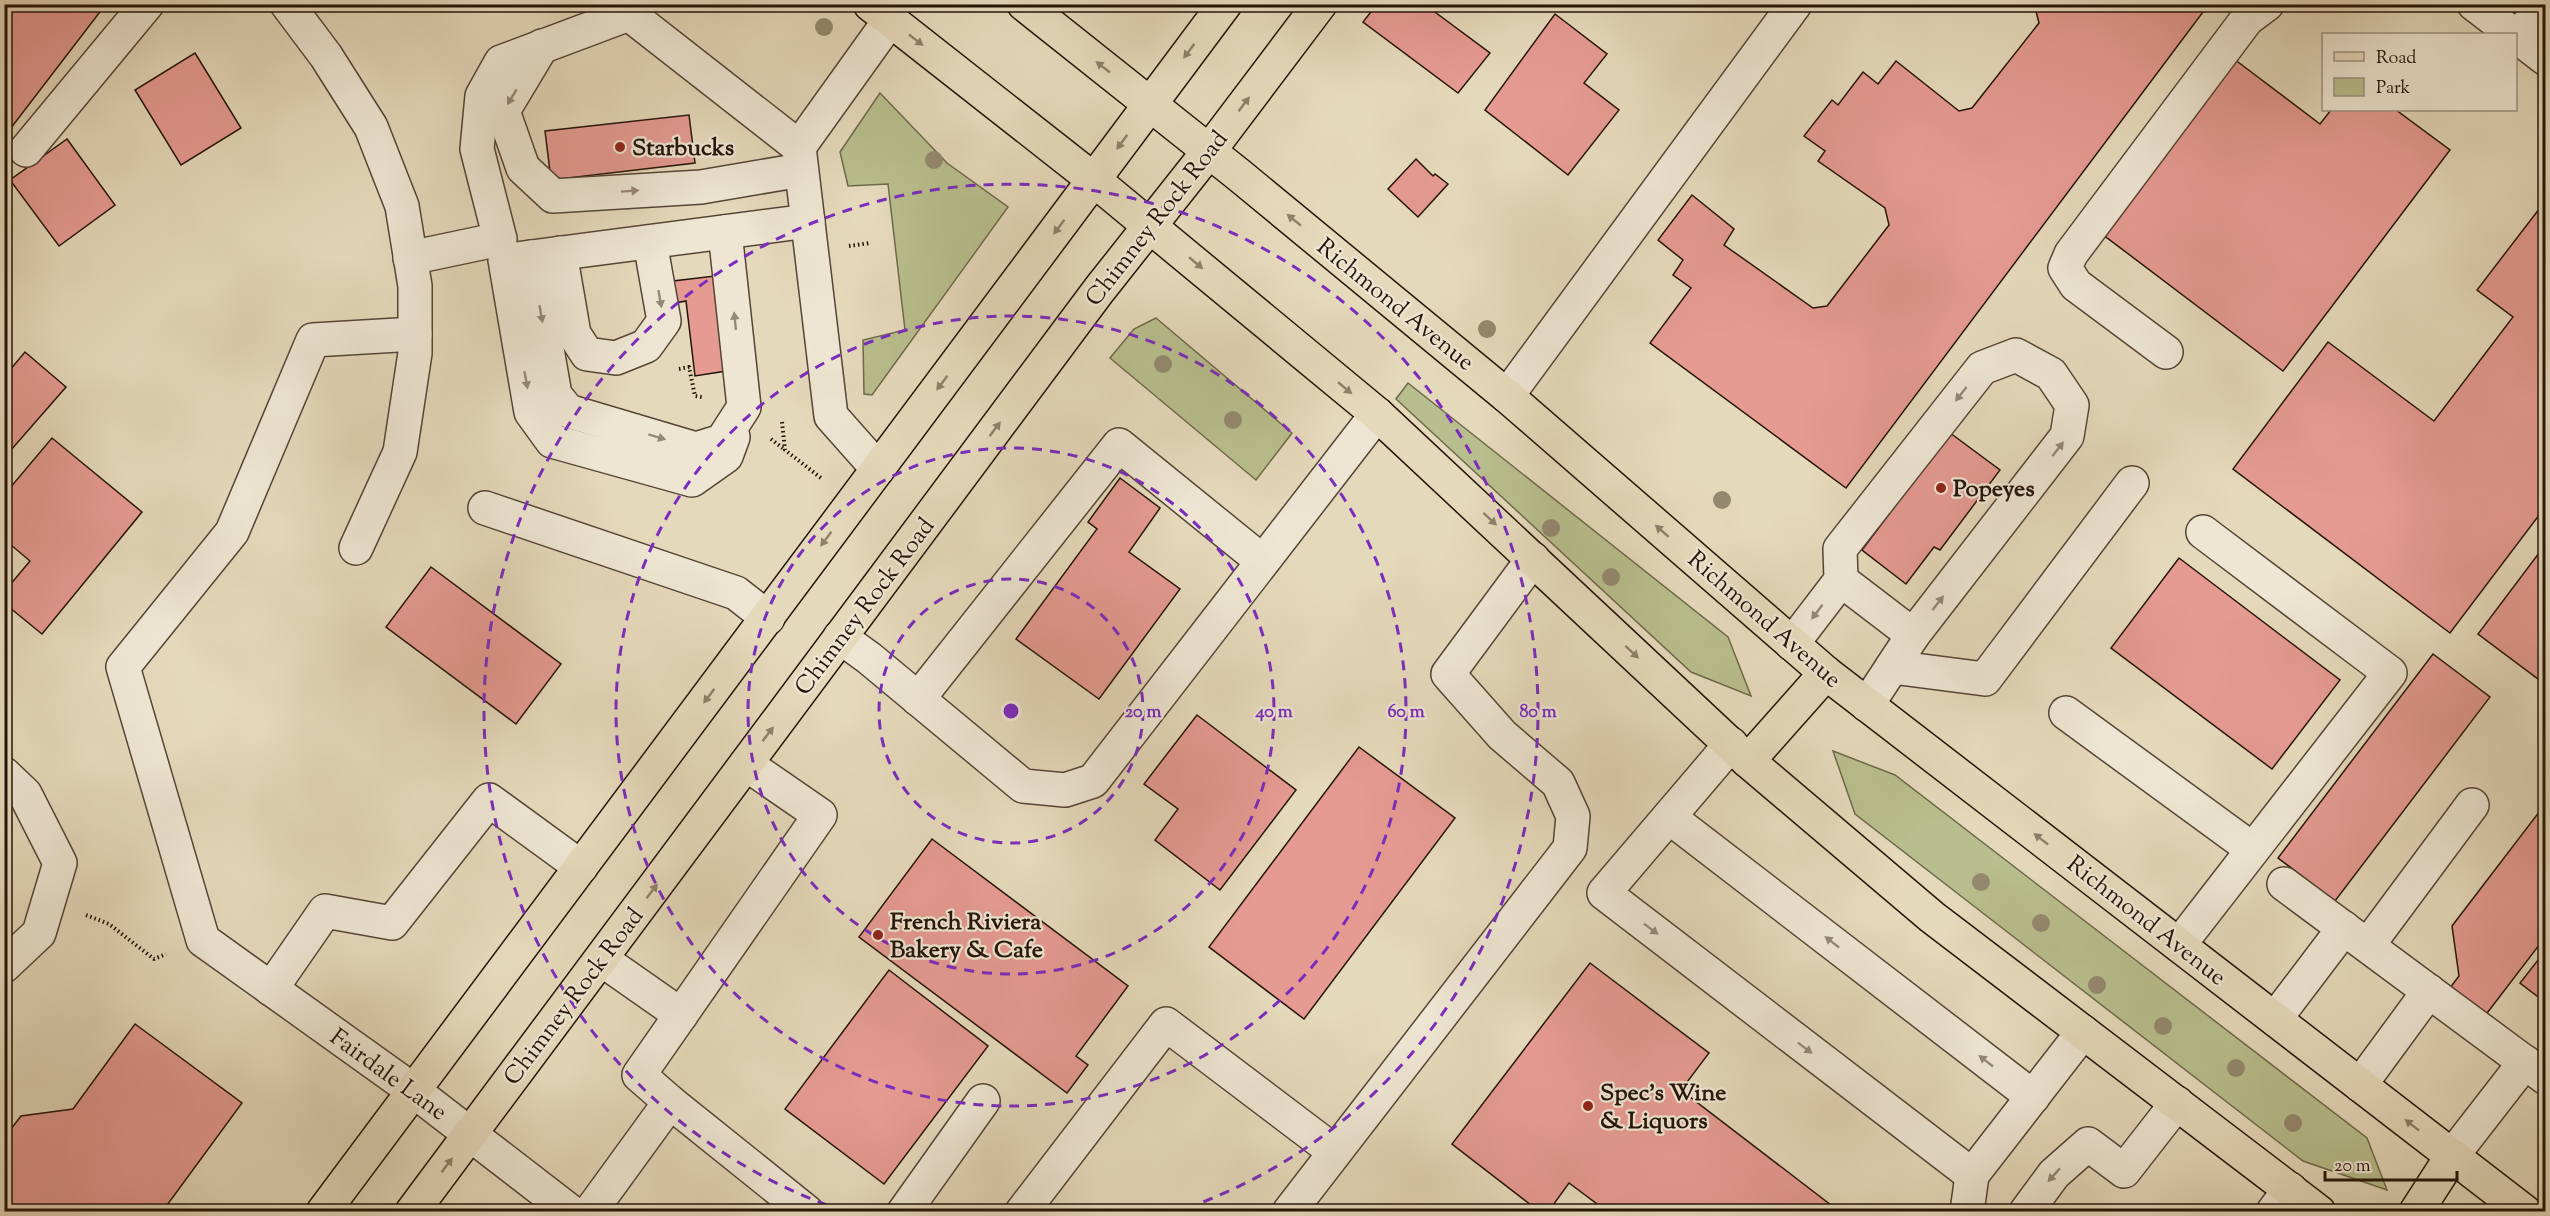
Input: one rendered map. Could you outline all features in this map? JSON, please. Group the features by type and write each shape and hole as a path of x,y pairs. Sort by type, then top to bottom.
{"main road":[{"name":"Richmond Avenue","path":"1024,4 1209,151 1508,396 1826,673 2525,1212"},
{"path":"323,1212 1225,4"},
{"name":"Chimney Rock Road","path":"412,1212 1099,290 1209,151 1320,4"},
{"path":"880,12 1094,180 1377,414 1740,753 1932,917 2177,1103 2282,1200 2319,1212"},
{"path":"1740,753 1826,673"},
{"path":"2416,1212 2452,1156"}],"street":[{"path":"26,150 147,4"},
{"path":"286,4 326,56 371,127 402,206 415,286 415,353 400,452 356,548"},
{"path":"1508,396 1795,4"},
{"path":"2166,352 2076,285 2066,268 2072,254 2247,20 2267,4"},
{"path":"2474,4 2512,33"},
{"path":"2517,35 2544,4"},
{"path":"878,469 831,416 800,159 880,12"},
{"path":"650,242 664,321 646,346 616,358 587,354 524,252 477,149 482,96 501,62 629,14 800,159"},
{"path":"2517,37 2546,59"},
{"path":"542,46 503,111 523,168 553,196 701,187 800,159"},
{"path":"410,258 650,242 808,221"},
{"path":"524,252 531,412 552,441 692,480 726,456 744,407 725,231"},
{"path":"203,940 123,667 232,532 313,340 415,334"},
{"path":"1792,644 1841,580 1840,549 1982,368 2016,355 2051,374 2072,405 2067,436 1913,635 1867,705"},
{"path":"840,637 1023,786 1065,790 1093,781 1377,414"},
{"path":"918,699 1119,445 1262,561"},
{"path":"1892,667 1984,679 2132,483"},
{"path":"484,508 736,593 768,618"},
{"path":"2179,945 2390,673 2203,532"},
{"path":"1289,1212 1570,848 1573,816 1558,783 1502,735 1448,674 1533,559"},
{"path":"1841,580 1913,635"},
{"path":"2066,713 2252,849"},
{"path":"1740,753 1669,817 1604,893 1972,1175"},
{"path":"746,764 820,815 639,1075 807,1212"},
{"path":"4,774 26,794 60,863 39,933 4,966"},
{"path":"271,989 325,911 392,923 489,800 581,867"},
{"path":"2275,1019 2356,937 2472,805"},
{"path":"1669,817 2033,1097"},
{"path":"2284,884 2535,1070 2452,1156"},
{"name":"Fairdale Lane","path":"203,940 414,1091 471,1134 557,1207"},
{"path":"601,959 681,1015"},
{"path":"2360,1085 2429,991"},
{"path":"1022,1212 1166,1024 1335,1152"},
{"path":"1967,1212 1972,1175 2084,1032"},
{"path":"904,1212 983,1101"},
{"path":"590,1212 670,1102"},
{"path":"2026,1212 2054,1174 2088,1144 2124,1171 2177,1103"}],"path":[{"path":"49,900 109,924 154,959 203,940"}],"green space":[{"path":"880,93 947,163 1008,207 872,395 864,394 863,340 905,330 888,184 848,186 840,152"},
{"path":"1156,318 1292,433 1256,480 1110,358 1134,329"},
{"path":"1408,383 1728,637 1751,696 1691,672 1396,399"},
{"path":"1833,751 1895,775 2367,1138 2387,1190 2303,1161 1855,814"}],"building":[{"path":"4,4 106,4 4,137"},
{"path":"1377,4 1424,4 1490,53 1458,93 1363,22"},
{"path":"2028,4 2209,4 1846,488 1650,343 1691,288 1673,275 1683,260 1658,240 1692,195 1734,229 1724,245 1813,308 1827,306 1889,225 1885,208 1818,161 1825,151 1804,136 1832,100 1838,105 1863,72 1878,84 1896,61 1959,111 1972,108 2039,23 2036,11"},
{"path":"1555,14 1607,54 1584,83 1619,110 1568,175 1485,110"},
{"path":"195,53 241,128 181,165 135,90"},
{"path":"2234,59 2320,124 2330,111 2397,111 2450,150 2283,371 2102,234"},
{"name":"Starbucks","path":"689,115 695,163 551,180 545,131"},
{"path":"67,139 115,205 59,246 10,180"},
{"path":"1416,159 1433,176 1435,174 1448,184 1418,217 1388,189"},
{"path":"2546,200 2546,506 2450,633 2233,469 2328,342 2434,421 2513,317 2477,290"},
{"path":"715,276 726,371 695,376 686,301 675,303 673,281"},
{"path":"25,352 66,387 4,458 4,377"},
{"name":"Popeyes","path":"1942,427 2000,470 1940,550 1934,547 1906,584 1862,550 1890,513 1881,506"},
{"path":"52,438 142,512 42,634 4,603 4,592 30,561 4,539 4,495"},
{"path":"1120,478 1160,508 1129,552 1180,589 1099,699 1016,639 1097,529 1088,522"},
{"path":"2539,553 2546,558 2546,685 2478,634"},
{"path":"2179,558 2340,680 2272,769 2111,648"},
{"path":"431,567 561,664 516,724 386,627"},
{"path":"2433,654 2490,697 2335,901 2278,858"},
{"path":"1197,715 1296,790 1220,890 1155,840 1178,809 1144,784"},
{"path":"1359,747 1455,818 1304,1019 1209,947"},
{"path":"2546,803 2546,936 2481,1021 2446,993 2459,976 2452,926"},
{"path":"932,839 1128,986 1076,1056 1088,1065 1067,1093 859,937"},
{"path":"2546,950 2546,1003 2520,983"},
{"path":"1590,963 1709,1053 1681,1090 1840,1212 1597,1212 1601,1207 1569,1183 1548,1212 1540,1212 1452,1144"},
{"path":"889,970 988,1046 884,1184 785,1109"},
{"path":"135,1024 242,1103 162,1212 4,1212 4,1138 21,1116 73,1109"}],"place":[{"name":"Starbucks","path":"620,147"},
{"name":"Popeyes","path":"1941,488"},
{"name":"French Riviera Bakery & Cafe","path":"878,935"},
{"name":"Spec's Wine & Liquors","path":"1588,1106"}]}
